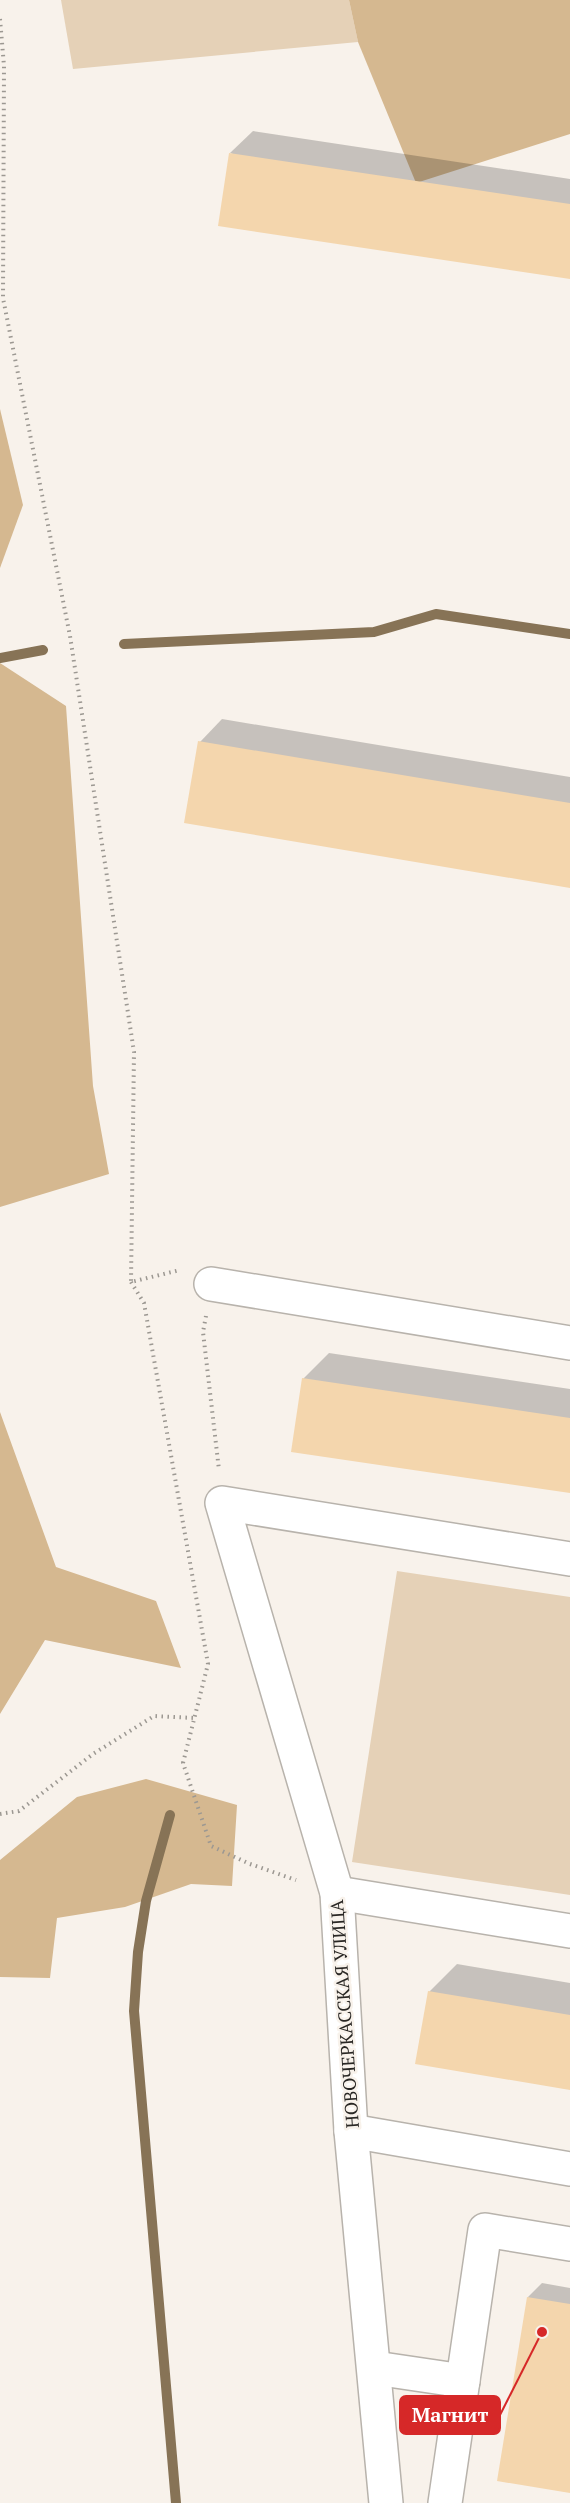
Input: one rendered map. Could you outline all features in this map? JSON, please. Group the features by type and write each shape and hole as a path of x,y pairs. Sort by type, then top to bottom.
{"street":[{"path":"211,1284 570,1343"},
{"path":"222,1503 570,1559"},
{"name":"НОВОЧЕРКАССКАЯ УЛИЦА","path":"222,1503 337,1893 351,2131 386,2503"},
{"path":"337,1893 570,1931"},
{"path":"351,2131 570,2169"},
{"path":"445,2503 485,2230 570,2244"},
{"path":"375,2368 463,2381"}],"path":[{"path":"0,19 4,66 3,298 70,636 134,1052 131,1282 144,1303 208,1664 183,1763 211,1846 250,1864 337,1893"},
{"path":"131,1282 208,1263 211,1284 203,1332 222,1503"},
{"path":"0,1814 19,1811 93,1754 154,1716 194,1718"}],"shaded area":[{"path":"61,0 349,0 358,42 73,69"},
{"path":"349,0 570,0 570,134 416,183 358,42"},
{"path":"0,409 23,505 0,568"},
{"path":"0,663 66,706 93,1086 109,1174 0,1207"},
{"path":"0,1412 56,1567 156,1601 181,1668 45,1640 0,1714"},
{"path":"397,1571 570,1597 570,1895 352,1862"},
{"path":"146,1779 237,1805 232,1886 191,1884 125,1907 57,1918 50,1978 0,1977 0,1860 77,1797"}],"building":[{"path":"229,153 570,204 570,279 218,226"},
{"path":"198,741 570,803 570,888 184,823"},
{"path":"302,1378 570,1418 570,1493 291,1452"},
{"path":"428,1991 570,2015 570,2090 415,2064"},
{"path":"527,2297 570,2304 570,2493 497,2481"}],"waterway":[{"path":"124,644 374,632 436,614 570,634"},
{"path":"0,658 43,650"},
{"path":"170,1815 146,1901 138,1952 134,2011 176,2503"}],"place":[{"name":"Магнит","path":"542,2332"}]}
